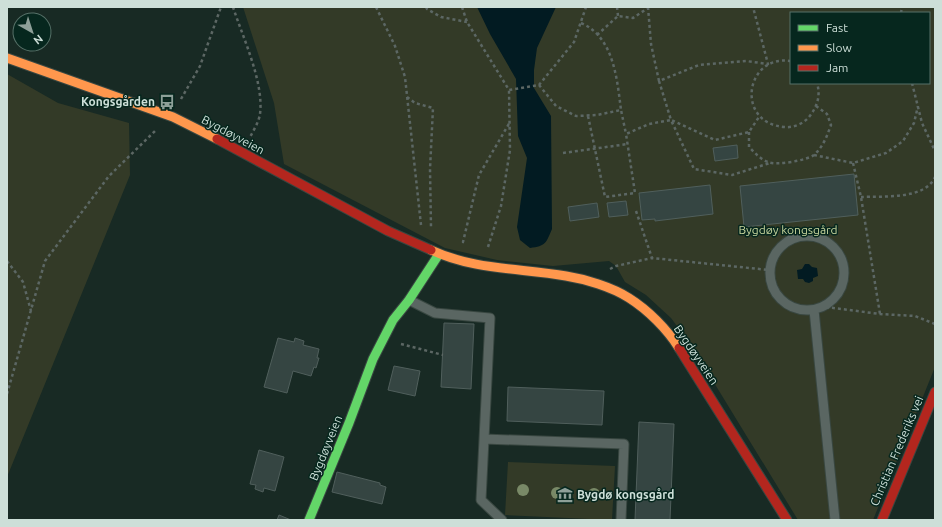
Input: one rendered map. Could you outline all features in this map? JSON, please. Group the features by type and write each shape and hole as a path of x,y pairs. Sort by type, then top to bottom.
{"street":[{"name":"Bygdøyveien","path":"7,58 173,117 363,218 438,254 460,261 485,266 566,276 615,291 628,298 655,319 667,332 689,362 787,520"},
{"name":"Bygdøyveien","path":"309,520 346,431 373,359 393,320 409,300 438,254"},
{"name":"Christian Frederiks vei","path":"882,520 935,392"}],"lane":[{"path":"802,235 814,236 826,240 836,248 842,259 845,272 843,284 837,295 825,307 814,310 802,310 791,307 782,301 774,292 770,281 769,270 772,257 780,247 790,239 802,235"},
{"path":"409,300 436,313 490,318 481,500 502,520"},
{"path":"814,310 835,520"},
{"path":"484,439 624,444 621,520"}],"path":[{"path":"178,104 200,66 221,7"},
{"path":"233,7 255,72 260,104 260,116 248,142 241,152"},
{"path":"376,7 395,46 405,77 424,248"},
{"path":"426,7 441,17 467,22"},
{"path":"462,7 467,22 509,90 510,150 501,206 489,245 486,250"},
{"path":"509,90 539,85 574,42 586,7"},
{"path":"617,7 618,16"},
{"path":"752,7 768,64"},
{"path":"597,35 618,16 633,18 648,8 651,44 659,81 671,120 694,169 732,175 770,163 802,160 814,155 825,141 831,125 827,114 816,106"},
{"path":"581,23 591,27 606,45 615,69 635,193 605,196 588,116"},
{"path":"659,81 699,65 746,61 768,64 778,61 790,61"},
{"path":"768,64 754,81 751,92 753,103 759,117 775,126 786,128 807,120 818,101 819,90 817,84"},
{"path":"912,84 922,123 935,151"},
{"path":"539,85 556,106 576,116 597,115 621,110"},
{"path":"407,97 415,103 433,108 430,169 430,227 435,231"},
{"path":"814,155 853,163 886,153 903,142 914,123 918,106"},
{"path":"759,117 749,132 749,147 758,156 770,163"},
{"path":"626,134 649,124 671,120 715,140 749,132"},
{"path":"463,242 479,175 510,122"},
{"path":"7,394 45,261 109,176 157,130"},
{"path":"563,153 628,144"},
{"path":"853,163 880,314"},
{"path":"860,197 909,195 921,190 933,182 935,177"},
{"path":"636,211 652,258"},
{"path":"456,241 468,244"},
{"path":"586,281 616,266 652,258 769,270"},
{"path":"7,261 23,282 31,311"},
{"path":"825,307 880,314 916,316 935,324"},
{"path":"383,339 443,355"}],"green space":[{"name":"Bygdøy kongsgård","path":"243,7 935,7 935,367 873,520 798,520 691,345 671,318 646,295 625,282 616,266 609,261 553,266 497,260 445,248 284,164 274,103"},
{"path":"7,74 58,103 129,123 130,175 7,477"},
{"path":"508,462 615,466 612,520 505,515"}],"water":[{"path":"477,7 556,7 537,48 534,70 534,88 551,116 552,229 545,243 539,246 530,248 520,240 517,227 527,158 518,136 516,79 490,34"},
{"path":"805,264 809,264 812,267 817,268 818,276 813,278 813,281 809,283 805,282 803,279 798,279 797,270 802,269"}],"building":[{"path":"737,145 738,158 715,161 713,148"},
{"path":"854,174 858,215 744,227 740,186"},
{"path":"710,185 713,214 655,221 655,219 642,220 639,193"},
{"path":"626,201 628,215 609,217 607,203"},
{"path":"597,203 599,217 570,221 568,207"},
{"path":"444,323 474,324 471,389 441,387"},
{"path":"278,338 294,342 295,338 304,341 303,345 319,349 317,358 319,358 316,368 314,367 311,376 293,371 287,393 264,387"},
{"path":"394,366 420,371 415,396 388,390"},
{"path":"508,387 604,391 602,425 507,421"},
{"path":"639,422 674,424 670,520 635,520"},
{"path":"259,450 284,457 275,491 264,488 263,492 255,489 256,485 250,484"},
{"path":"337,472 380,483 380,485 386,487 382,504 332,492"},
{"path":"279,515 291,520 277,520"}],"traffic: fast":[{"path":"309,520 349,423 373,359 393,320 409,300 439,254"}],"traffic: slow":[{"path":"7,58 173,117 217,139"},
{"path":"431,250 447,257 480,265 549,273 590,281 607,287 622,294 643,308 663,327 679,348"}],"traffic: jam":[{"path":"217,139 388,231 431,250"},
{"path":"679,348 787,520"},
{"path":"882,520 935,392"}],"place":[{"name":"Kongsgården","path":"167,102"},
{"name":"Bygdø kongsgård","path":"565,495"}]}
